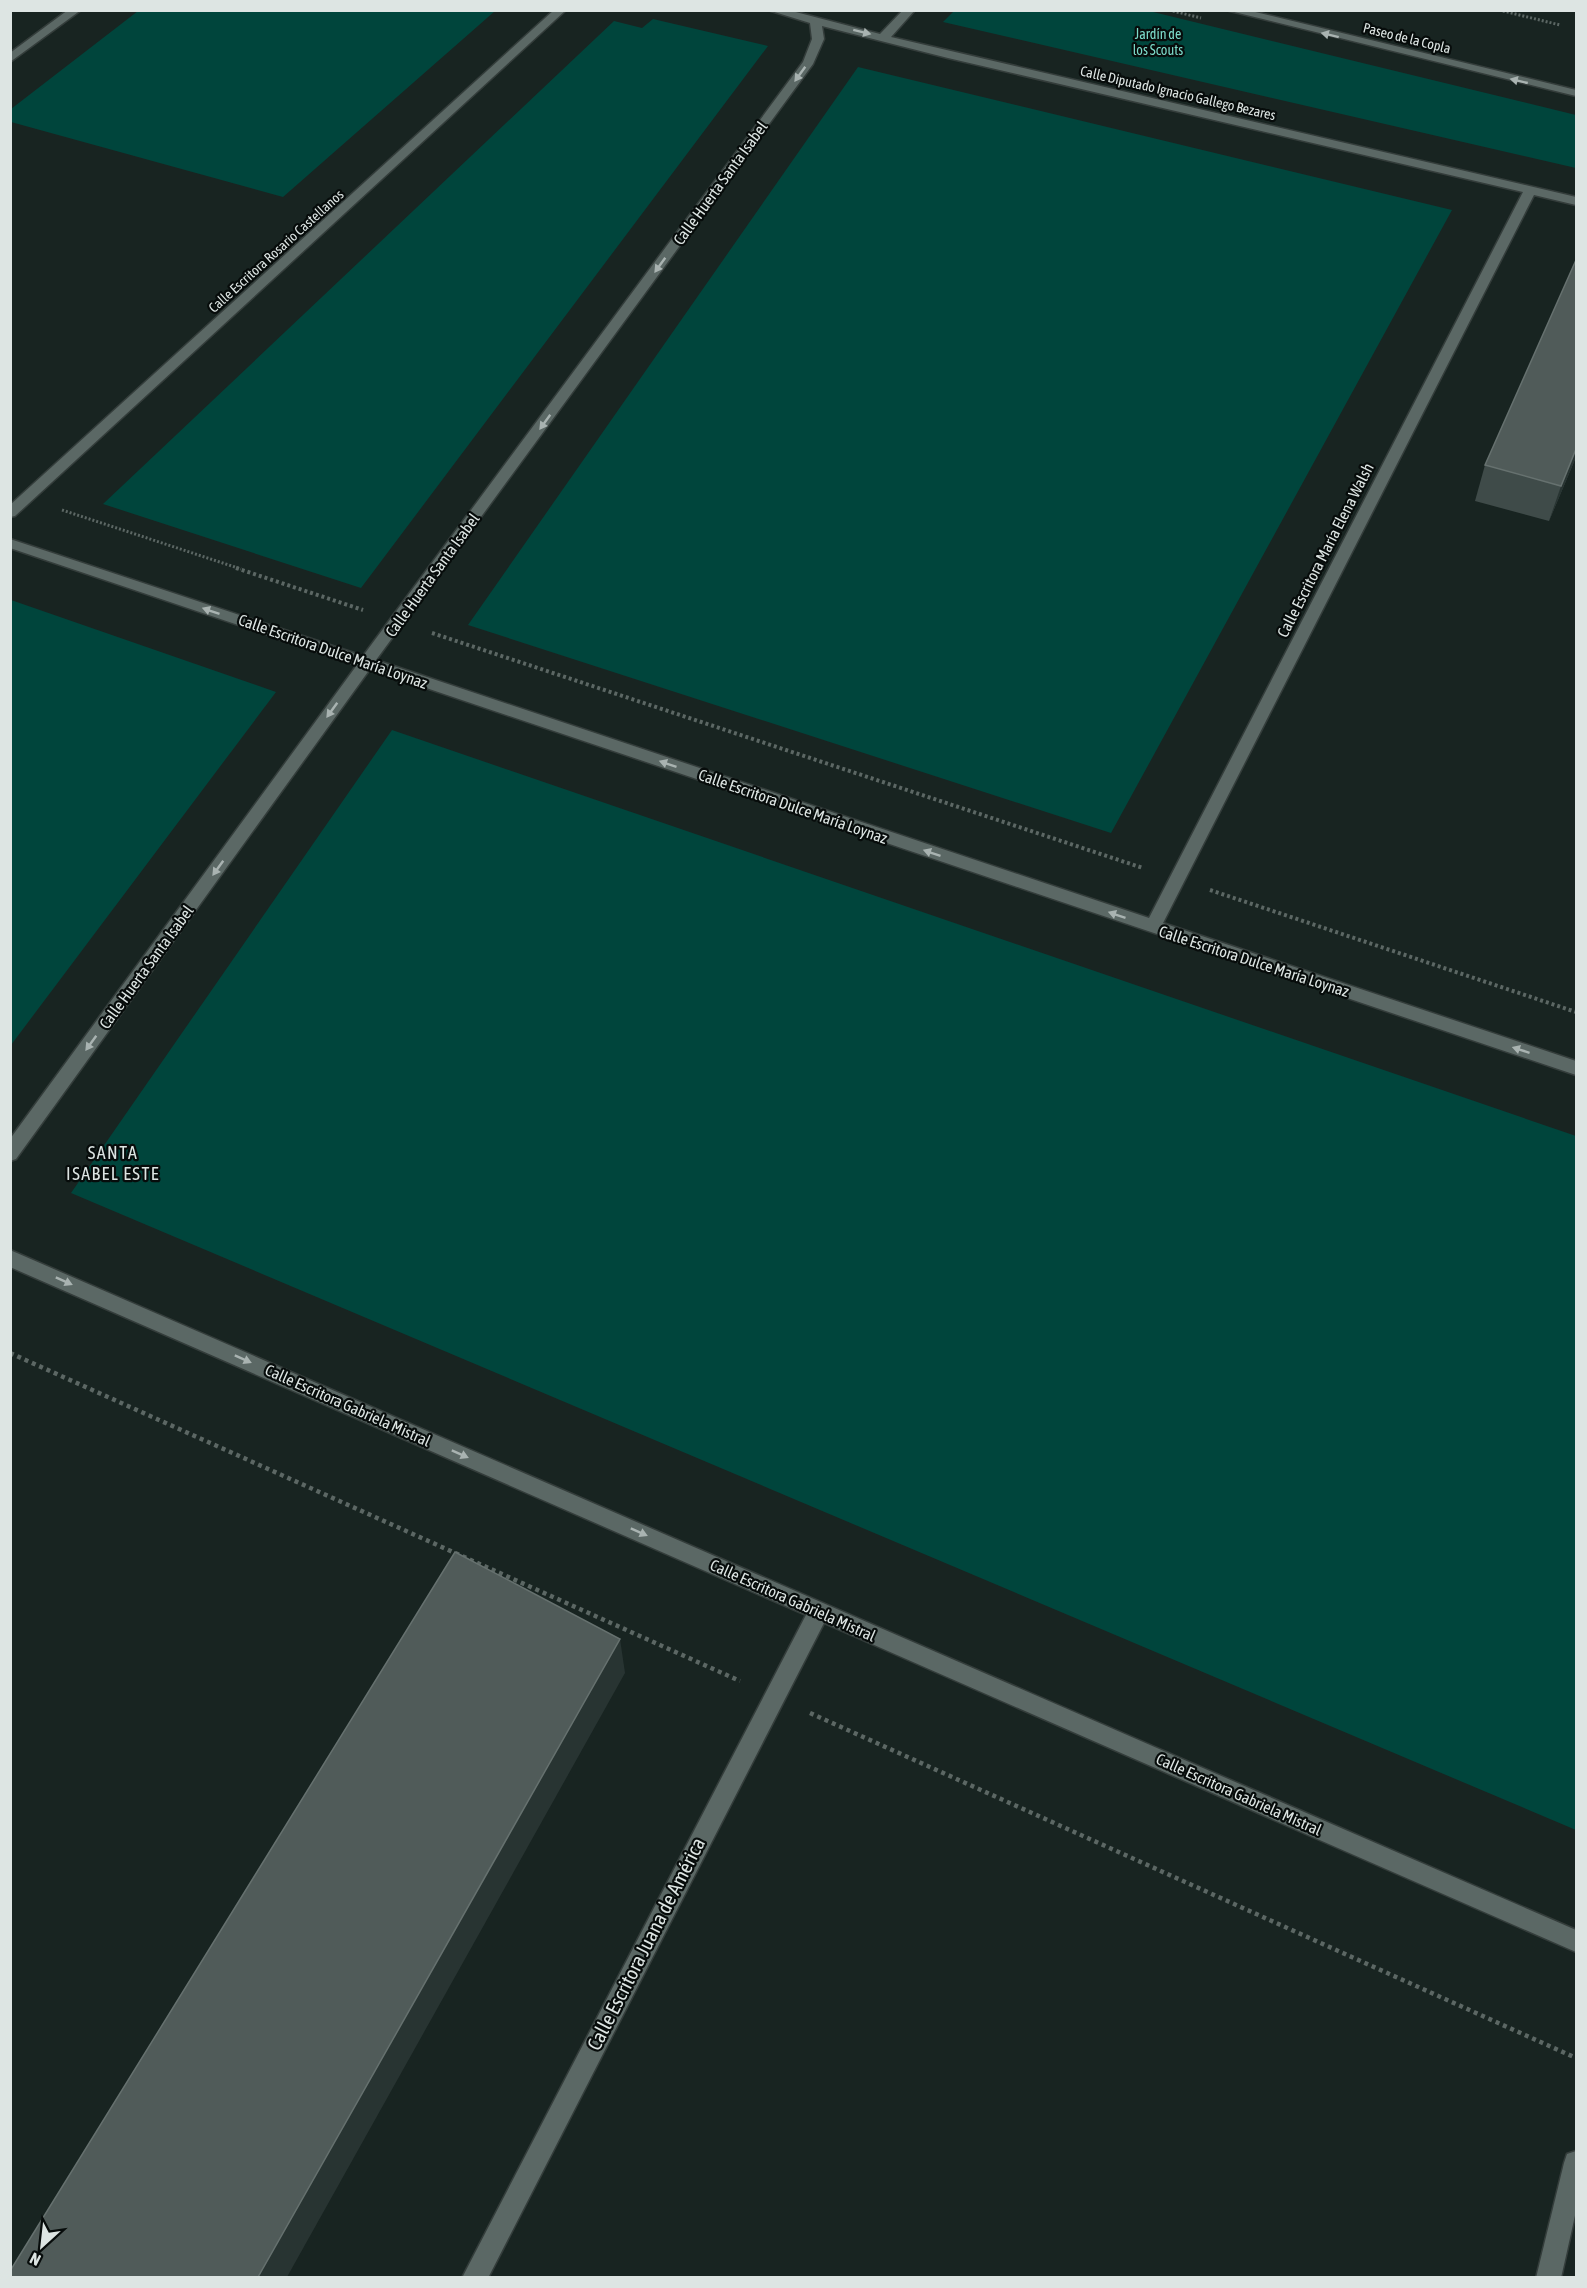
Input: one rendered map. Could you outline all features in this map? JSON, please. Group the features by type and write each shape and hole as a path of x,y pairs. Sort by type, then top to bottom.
{"street":[{"path":"10,59 76,10"},
{"name":"Calle Escritora Rosario Castellanos","path":"10,513 561,10"},
{"name":"Calle Diputado Ignacio Gallego Bezares","path":"773,10 801,13 815,20 948,55 1576,201"},
{"path":"884,37 910,10"},
{"name":"Paseo de la Copla","path":"1231,10 1576,93"},
{"name":"Calle Huerta Santa Isabel","path":"10,1154 366,663 808,62 818,39 815,20"},
{"name":"Calle Escritora María Elena Walsh","path":"1154,927 1530,190"},
{"name":"Calle Escritora Dulce María Loynaz","path":"10,543 1576,1068"},
{"name":"Calle Escritora Gabriela Mistral","path":"10,1258 1576,1941"},
{"name":"Calle Escritora Juana de América","path":"474,2277 819,1611"},
{"path":"1548,2277 1576,2163"}],"path":[{"path":"1499,10 1560,25"},
{"path":"26,498 1576,1012"}],"green space":[{"name":"Jardín de los Scouts","path":"955,10 1149,11 1576,115 1576,168 943,22"},
{"path":"138,11 495,11 283,197 11,122 11,109"},
{"path":"653,19 768,46 361,588 103,504 614,21 642,28"},
{"path":"858,67 1452,210 1111,833 468,625"},
{"path":"10,600 276,692 11,1045"},
{"path":"392,730 1576,1136 1576,1830 71,1193"}],"building":[{"path":"1576,260 1576,449 1561,486 1485,465"},
{"path":"455,1552 620,1639 258,2277 10,2277 10,2271"}],"district":[{"name":"SANTA ISABEL ESTE","path":"113,1163"}]}
